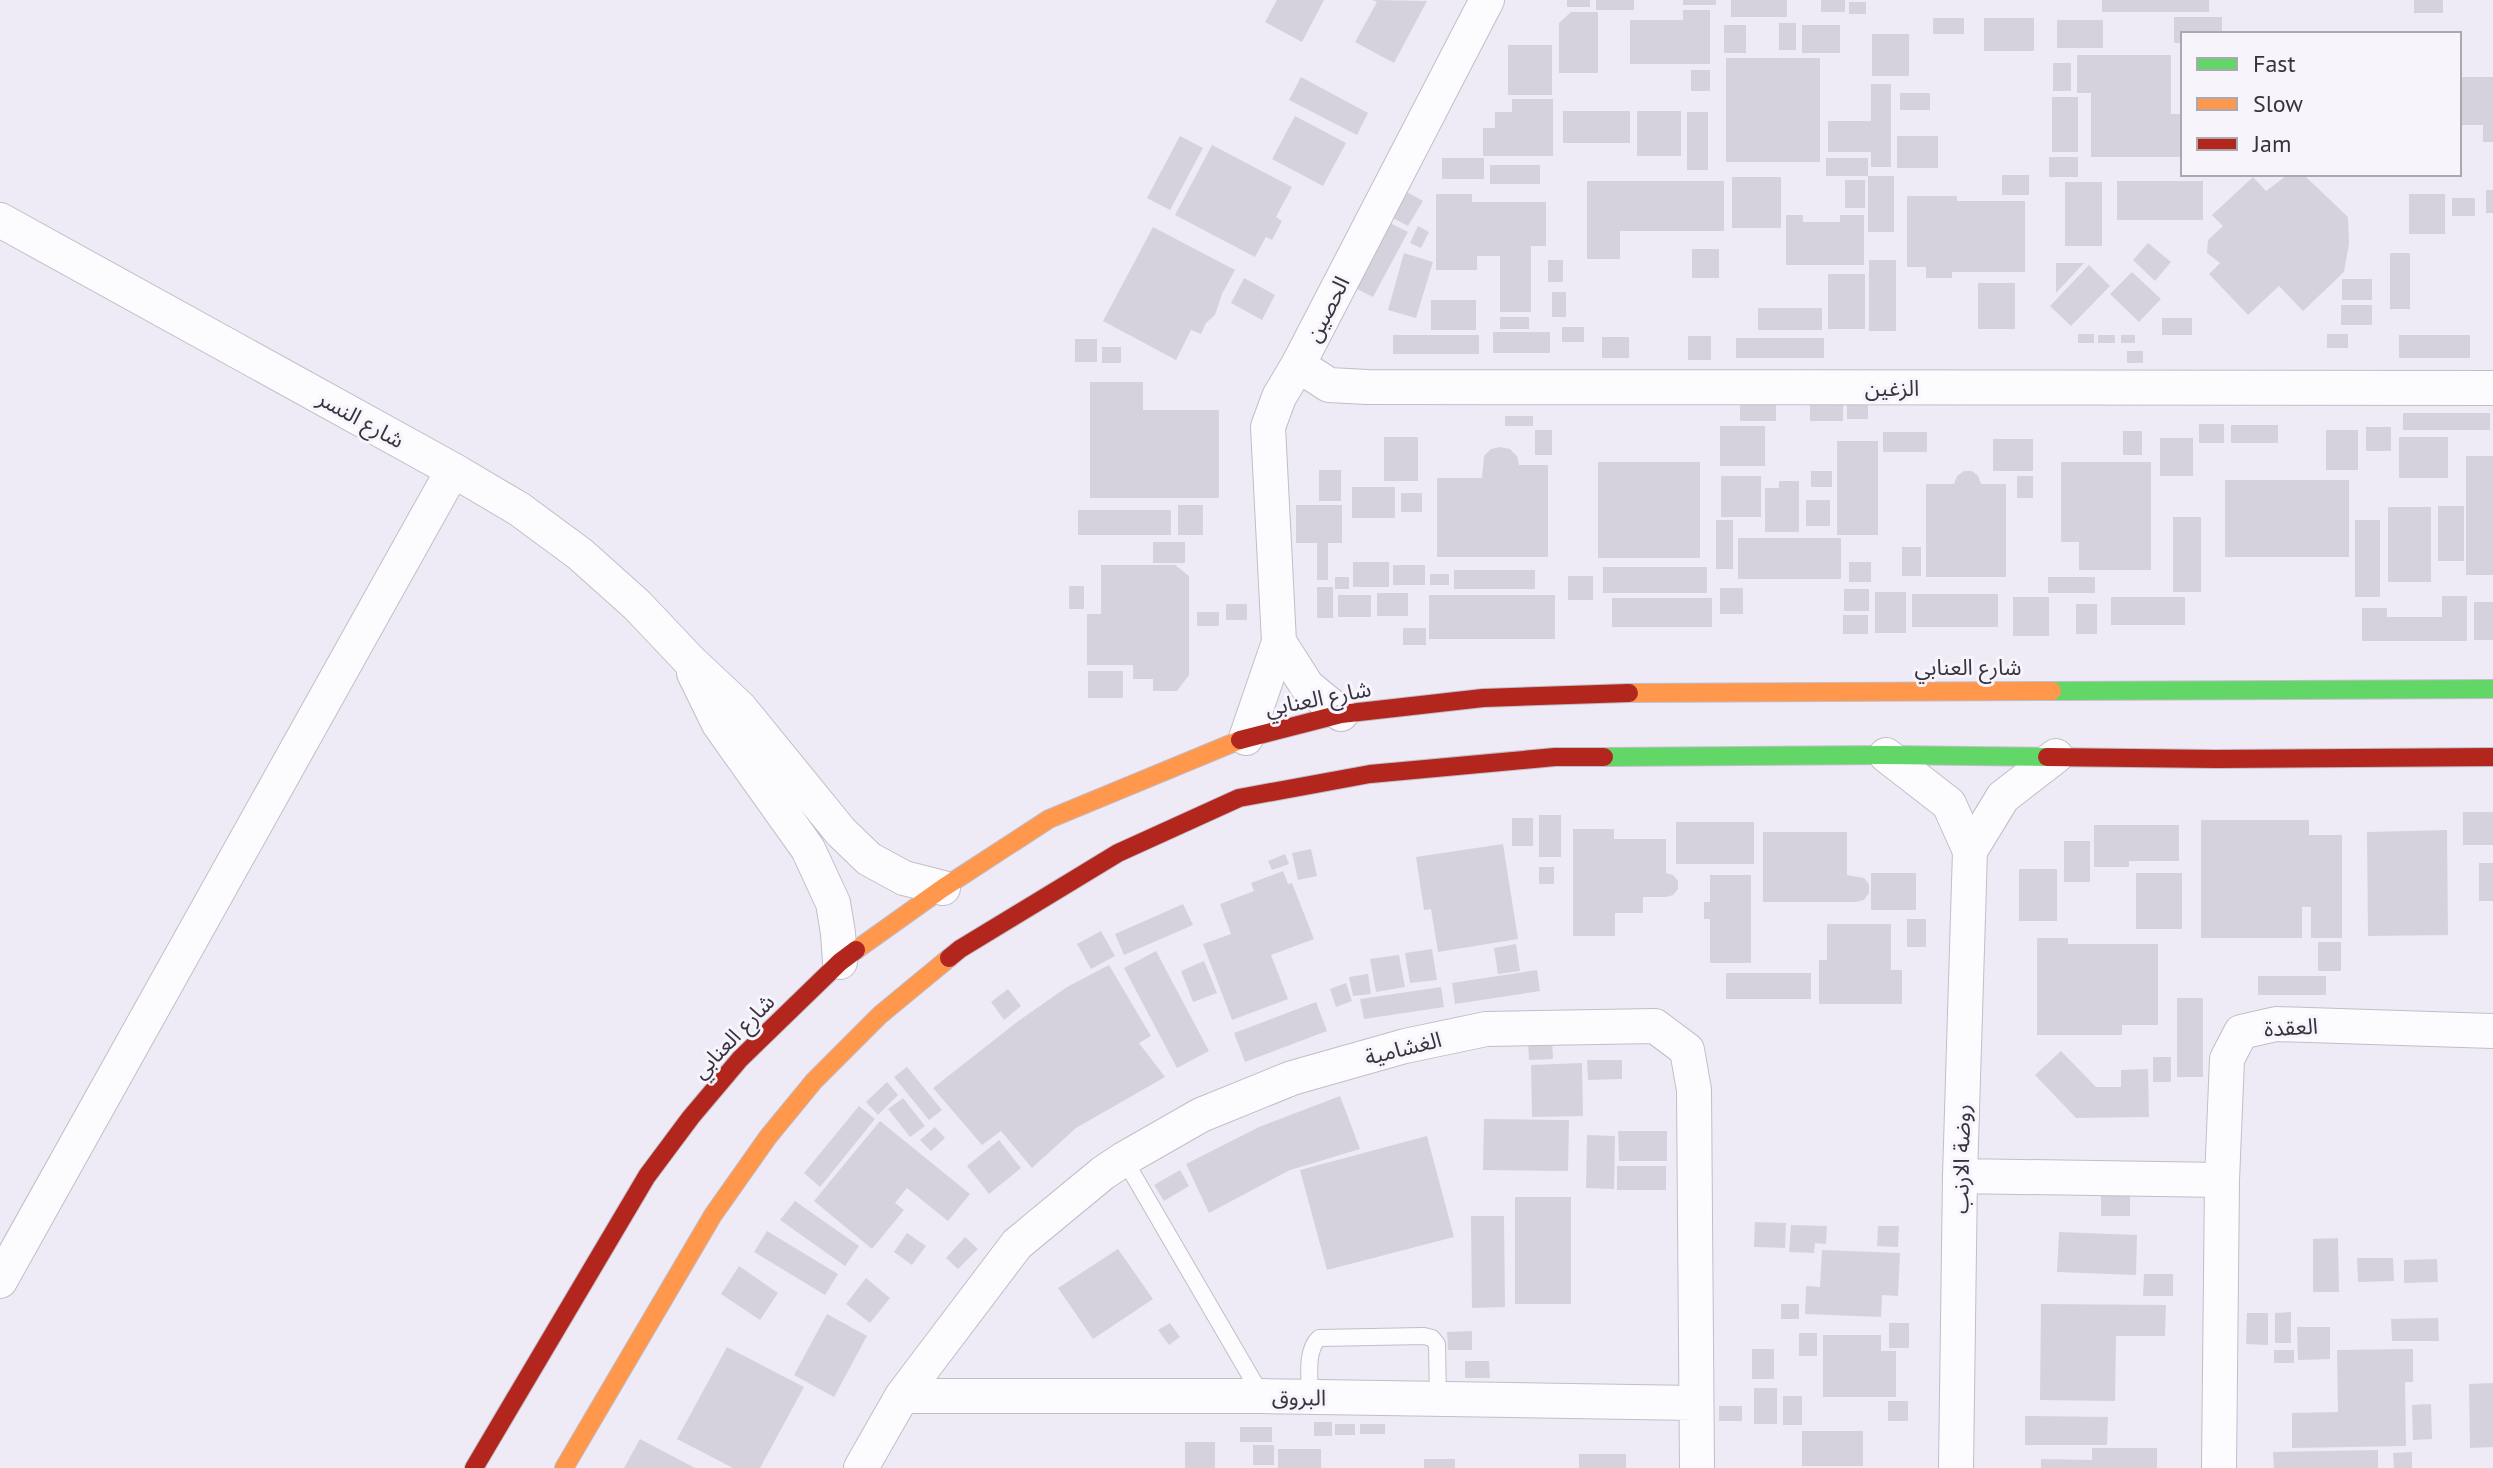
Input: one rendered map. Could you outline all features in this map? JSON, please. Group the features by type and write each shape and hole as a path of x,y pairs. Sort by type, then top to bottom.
{"street":[{"name":"الحصين","path":"1246,738 1279,642 1268,427 1279,397 1487,0"},
{"name":"شارع النسر","path":"0,220 519,509 580,554 637,605 740,708 854,846 886,870 943,888"},
{"name":"الزغين","path":"1298,365 1329,385 1367,387 2493,388"},
{"path":"0,1281 453,470"},
{"name":"الحصين","path":"1279,642 1307,686 1341,714"},
{"name":"شارع النسر","path":"690,661 719,724 808,849 833,903 840,962"},
{"name":"شارع العنابي","path":"474,1468 647,1176 740,1059 840,962 943,888 1049,819 1246,738 1341,714 1483,698 1620,693 2493,689"},
{"path":"2216,759 2231,749 2257,740"},
{"name":"روضة الارنب","path":"1886,755 1949,804 1970,851 1960,1176 1956,1468"},
{"name":"روضة الارنب","path":"1970,851 2003,797 2056,756"},
{"path":"564,1468 713,1215 768,1137 814,1081 880,1015 960,949 1118,853 1239,798 1370,774 1555,757 2493,757"},
{"name":"العقدة","path":"2219,1468 2222,1180 2227,1059 2241,1032 2276,1024 2493,1031"},
{"name":"الغشامية","path":"861,1468 902,1396 1017,1244 1103,1173 1201,1115 1292,1078 1405,1046 1486,1029 1655,1026 1687,1050 1694,1090 1697,1468"},
{"path":"1960,1176 2222,1180"},
{"name":"البروق","path":"902,1396 1262,1396 1695,1403"}],"lane":[{"path":"1124,1159 1262,1396"},
{"path":"1310,1397 1311,1352 1319,1338 1424,1336 1432,1338 1437,1344 1438,1399"}],"building":[{"path":"1277,0 1324,0 1302,42 1265,22"},
{"path":"1372,0 1427,1 1394,63 1355,42 1377,2"},
{"path":"1567,0 1590,0 1590,7 1567,7"},
{"path":"1596,0 1634,0 1634,10 1596,10"},
{"path":"1683,0 1716,0 1716,5 1683,5"},
{"path":"1731,0 1787,0 1787,17 1731,17"},
{"path":"1821,0 1845,0 1845,12 1821,12"},
{"path":"2102,0 2209,0 2209,12 2102,12"},
{"path":"2414,0 2443,0 2443,13 2414,13"},
{"path":"1849,2 1866,2 1866,14 1849,14"},
{"path":"1683,10 1710,10 1710,64 1630,64 1630,20 1683,20"},
{"path":"1571,12 1598,12 1598,73 1559,73 1559,23"},
{"path":"2174,17 2222,17 2222,32 2181,32 2181,43 2174,43"},
{"path":"1933,18 1964,18 1964,34 1933,34"},
{"path":"1984,18 2034,18 2034,51 1984,51"},
{"path":"2057,20 2103,20 2103,48 2057,48"},
{"path":"1779,23 1796,23 1796,50 1779,50"},
{"path":"1724,25 1746,25 1746,53 1724,53"},
{"path":"1802,25 1840,25 1840,53 1802,53"},
{"path":"1872,34 1909,34 1909,76 1872,76"},
{"path":"1508,45 1552,45 1552,95 1508,95"},
{"path":"2077,55 2171,55 2171,114 2181,114 2181,157 2091,157 2091,93 2077,93"},
{"path":"1726,58 1820,58 1820,162 1726,162"},
{"path":"2053,63 2071,63 2071,91 2053,91"},
{"path":"1691,70 1710,70 1710,91 1691,91"},
{"path":"1301,77 1368,113 1357,135 1289,100"},
{"path":"2461,77 2493,77 2493,142 2483,142 2483,125 2461,125"},
{"path":"1871,84 1891,84 1891,167 1871,167 1871,152 1828,152 1828,121 1871,121"},
{"path":"1900,93 1930,93 1930,110 1900,110"},
{"path":"2052,97 2078,97 2078,152 2052,152"},
{"path":"1512,99 1553,99 1553,156 1483,156 1483,128 1495,128 1495,112 1512,112"},
{"path":"1563,111 1630,111 1630,143 1563,143"},
{"path":"1637,111 1681,111 1681,156 1637,156"},
{"path":"1687,112 1708,112 1708,170 1687,170"},
{"path":"1295,116 1346,143 1323,186 1272,159"},
{"path":"1180,136 1203,148 1170,210 1147,198"},
{"path":"1897,136 1938,136 1938,168 1897,168"},
{"path":"1212,145 1292,187 1276,217 1282,221 1272,240 1266,237 1255,257 1175,215"},
{"path":"2049,157 2078,157 2078,177 2049,177"},
{"path":"1442,158 1484,158 1484,179 1442,179"},
{"path":"1826,158 1868,158 1868,176 1826,176"},
{"path":"1490,165 1540,165 1540,184 1490,184"},
{"path":"2002,175 2029,175 2029,195 2002,195"},
{"path":"1868,176 1894,176 1894,232 1868,232"},
{"path":"2286,176 2306,177 2348,217 2349,244 2344,272 2303,311 2279,286 2248,315 2209,274 2220,263 2207,253 2208,240 2223,226 2212,215 2253,177 2266,191"},
{"path":"1732,177 1781,177 1781,228 1732,228"},
{"path":"1845,180 1865,180 1865,208 1845,208"},
{"path":"1587,181 1724,181 1724,231 1620,231 1620,259 1587,259"},
{"path":"2117,181 2203,181 2203,220 2117,220"},
{"path":"2065,182 2102,182 2102,246 2065,246"},
{"path":"2486,190 2493,190 2493,213 2486,213"},
{"path":"1407,192 1423,201 1408,226 1393,218"},
{"path":"1436,194 1472,194 1472,202 1546,202 1546,246 1531,246 1531,312 1500,312 1500,256 1477,256 1477,270 1436,270"},
{"path":"2409,194 2445,194 2445,234 2409,234"},
{"path":"1907,196 1957,196 1957,201 2025,201 2025,272 1952,272 1952,278 1926,278 1926,267 1907,267"},
{"path":"2452,198 2475,198 2475,216 2452,216"},
{"path":"1786,215 1803,215 1803,222 1840,222 1840,215 1864,215 1864,265 1786,265"},
{"path":"1390,223 1408,232 1373,297 1355,288"},
{"path":"1418,226 1429,232 1421,248 1410,243"},
{"path":"1153,227 1235,270 1215,315 1206,323 1201,334 1191,330 1176,360 1103,321"},
{"path":"2148,243 2171,262 2155,281 2133,260"},
{"path":"1692,249 1719,249 1719,278 1692,278"},
{"path":"1404,253 1433,262 1416,318 1388,310"},
{"path":"2390,253 2410,253 2410,309 2390,309"},
{"path":"1548,260 1563,260 1563,282 1548,282"},
{"path":"1869,260 1896,260 1896,331 1869,331"},
{"path":"2056,263 2084,263 2056,293"},
{"path":"2089,265 2110,286 2071,326 2050,306"},
{"path":"2132,272 2161,299 2139,322 2110,294"},
{"path":"1828,274 1865,274 1865,329 1828,329"},
{"path":"1244,278 1275,295 1262,320 1231,303"},
{"path":"2342,279 2372,279 2372,300 2342,300"},
{"path":"1978,283 2015,283 2015,329 1978,329"},
{"path":"1552,292 1566,292 1566,317 1552,317"},
{"path":"1431,300 1476,300 1476,330 1431,330"},
{"path":"2341,305 2372,305 2372,325 2341,325"},
{"path":"1758,308 1822,308 1822,330 1758,330"},
{"path":"1500,317 1529,317 1529,329 1500,329"},
{"path":"2162,318 2192,318 2192,335 2162,335"},
{"path":"1562,327 1584,327 1584,342 1562,342"},
{"path":"1493,332 1550,332 1550,353 1493,353"},
{"path":"2078,334 2094,334 2094,343 2078,343"},
{"path":"2327,334 2348,334 2348,348 2327,348"},
{"path":"1393,335 1479,335 1479,354 1393,354"},
{"path":"2098,335 2115,335 2115,343 2098,343"},
{"path":"2121,335 2135,335 2135,343 2121,343"},
{"path":"2399,335 2470,335 2470,358 2399,358"},
{"path":"1688,336 1711,336 1711,360 1688,360"},
{"path":"1602,337 1629,337 1629,358 1602,358"},
{"path":"1736,338 1824,338 1824,358 1736,358"},
{"path":"1075,339 1097,339 1097,362 1075,362"},
{"path":"1102,347 1121,347 1121,363 1102,363"},
{"path":"2127,351 2143,351 2143,363 2127,363"},
{"path":"1090,382 1143,382 1143,410 1219,410 1219,498 1090,498"},
{"path":"1810,403 1843,403 1843,421 1810,421"},
{"path":"1847,403 1868,403 1868,419 1847,419"},
{"path":"1740,404 1776,404 1776,421 1740,421"},
{"path":"2403,413 2490,413 2490,430 2403,430"},
{"path":"1505,416 1533,416 1533,426 1505,426"},
{"path":"2199,424 2224,424 2224,443 2199,443"},
{"path":"2231,425 2278,425 2278,443 2231,443"},
{"path":"1720,426 1765,426 1765,466 1720,466"},
{"path":"2366,427 2391,427 2391,451 2366,451"},
{"path":"1535,430 1552,430 1552,455 1535,455"},
{"path":"2326,430 2358,430 2358,470 2326,470"},
{"path":"2123,431 2142,431 2142,455 2123,455"},
{"path":"1883,432 1927,432 1927,452 1883,452"},
{"path":"1384,437 1418,437 1418,481 1384,481"},
{"path":"2399,437 2448,437 2448,478 2399,478"},
{"path":"2160,438 2193,438 2193,476 2160,476"},
{"path":"1993,439 2033,439 2033,471 1993,471"},
{"path":"1837,441 1878,441 1878,535 1837,535"},
{"path":"1491,449 1510,449 1517,456 1519,465 1548,465 1548,557 1437,557 1437,478 1482,478 1484,456"},
{"path":"2466,456 2493,456 2493,575 2466,575"},
{"path":"1598,462 1700,462 1700,558 1598,558"},
{"path":"2061,462 2151,462 2151,570 2079,570 2079,542 2061,542"},
{"path":"1319,470 1341,470 1341,501 1319,501"},
{"path":"1811,471 1832,471 1832,487 1811,487"},
{"path":"1964,471 1972,471 1981,484 2006,484 2006,577 1926,577 1926,484 1954,484 1957,476"},
{"path":"1721,476 1761,476 1761,517 1721,517"},
{"path":"2017,476 2033,476 2033,498 2017,498"},
{"path":"2225,480 2349,480 2349,557 2225,557"},
{"path":"1779,481 1799,481 1799,532 1765,532 1765,488 1779,488"},
{"path":"1352,487 1395,487 1395,518 1352,518"},
{"path":"1401,493 1422,493 1422,512 1401,512"},
{"path":"1806,500 1830,500 1830,526 1806,526"},
{"path":"1178,505 1203,505 1203,535 1178,535"},
{"path":"1296,505 1342,505 1342,543 1328,543 1328,580 1317,580 1317,543 1296,543"},
{"path":"2438,506 2464,506 2464,561 2438,561"},
{"path":"2388,507 2431,507 2431,582 2388,582"},
{"path":"1078,510 1171,510 1171,535 1078,535"},
{"path":"2173,517 2201,517 2201,592 2173,592"},
{"path":"1716,520 1733,520 1733,569 1716,569"},
{"path":"2355,520 2380,520 2380,597 2355,597"},
{"path":"1738,538 1841,538 1841,579 1738,579"},
{"path":"1153,542 1185,542 1185,563 1153,563"},
{"path":"1902,547 1921,547 1921,576 1902,576"},
{"path":"1353,562 1389,562 1389,587 1353,587"},
{"path":"1849,562 1871,562 1871,582 1849,582"},
{"path":"1101,565 1175,565 1189,576 1189,675 1177,691 1153,691 1153,679 1133,679 1133,665 1087,665 1087,614 1101,614"},
{"path":"1393,565 1425,565 1425,585 1393,585"},
{"path":"1603,567 1707,567 1707,593 1603,593"},
{"path":"1454,570 1535,570 1535,589 1454,589"},
{"path":"1430,574 1449,574 1449,585 1430,585"},
{"path":"1568,576 1593,576 1593,600 1568,600"},
{"path":"1335,577 1349,577 1349,589 1335,589"},
{"path":"2048,577 2095,577 2095,593 2048,593"},
{"path":"1069,586 1084,586 1084,609 1069,609"},
{"path":"1317,587 1333,587 1333,618 1317,618"},
{"path":"1720,588 1743,588 1743,614 1720,614"},
{"path":"1844,589 1869,589 1869,611 1844,611"},
{"path":"1875,592 1906,592 1906,633 1875,633"},
{"path":"1377,593 1408,593 1408,616 1377,616"},
{"path":"1912,594 1998,594 1998,627 1912,627"},
{"path":"1338,595 1371,595 1371,617 1338,617"},
{"path":"1429,595 1555,595 1555,639 1429,639"},
{"path":"2442,596 2467,596 2467,641 2362,641 2362,608 2387,608 2387,617 2442,617"},
{"path":"2013,597 2049,597 2049,636 2013,636"},
{"path":"2111,597 2185,597 2185,625 2111,625"},
{"path":"1612,598 1712,598 1712,627 1612,627"},
{"path":"2474,602 2493,602 2493,640 2474,640"},
{"path":"1226,604 1247,604 1247,620 1226,620"},
{"path":"2076,604 2097,604 2097,634 2076,634"},
{"path":"1197,612 1219,612 1219,626 1197,626"},
{"path":"1843,615 1868,615 1868,634 1843,634"},
{"path":"1403,628 1426,628 1426,645 1403,645"},
{"path":"1088,671 1123,671 1123,698 1088,698"},
{"path":"2463,812 2493,812 2493,845 2463,845"},
{"path":"1539,815 1561,815 1561,857 1539,857"},
{"path":"1512,818 1533,818 1533,846 1512,846"},
{"path":"2201,820 2309,820 2309,835 2342,835 2342,938 2311,938 2311,907 2302,907 2302,938 2201,938"},
{"path":"1676,822 1754,822 1754,864 1676,864"},
{"path":"2094,825 2179,825 2179,861 2129,861 2129,867 2094,867"},
{"path":"1573,829 1614,829 1614,839 1666,839 1666,873 1678,881 1678,889 1666,897 1643,897 1643,913 1615,913 1615,936 1573,936"},
{"path":"2447,830 2448,935 2368,936 2367,832"},
{"path":"1763,832 1847,832 1847,875 1864,878 1869,884 1869,893 1864,900 1856,902 1763,902"},
{"path":"2064,841 2090,841 2090,882 2064,882"},
{"path":"1503,844 1518,939 1438,952 1431,909 1424,910 1416,857"},
{"path":"1311,849 1317,876 1298,880 1292,853"},
{"path":"1285,854 1289,864 1272,870 1268,861"},
{"path":"2479,863 2493,863 2493,901 2479,901"},
{"path":"1539,867 1554,867 1554,884 1539,884"},
{"path":"2019,869 2057,869 2057,921 2019,921"},
{"path":"1283,871 1288,884 1292,883 1314,939 1271,955 1288,999 1232,1020 1203,944 1231,934 1220,904 1254,891 1251,883"},
{"path":"1871,873 1916,873 1916,910 1871,910"},
{"path":"2136,873 2182,873 2182,929 2136,929"},
{"path":"1710,875 1751,875 1751,963 1710,963 1710,919 1704,919 1704,902 1710,902"},
{"path":"1183,904 1193,925 1124,955 1115,934"},
{"path":"1907,919 1926,919 1926,947 1907,947"},
{"path":"1827,924 1891,924 1891,970 1902,970 1902,1004 1819,1004 1819,960 1827,960"},
{"path":"1101,931 1115,956 1091,969 1077,944"},
{"path":"2037,938 2068,938 2068,944 2158,944 2158,1025 2122,1025 2122,1035 2037,1035"},
{"path":"2318,942 2341,942 2341,971 2318,971"},
{"path":"1516,944 1520,971 1498,974 1494,948"},
{"path":"1432,949 1437,980 1410,983 1405,953"},
{"path":"1156,951 1209,1051 1177,1068 1124,968"},
{"path":"1399,955 1405,987 1376,992 1370,959"},
{"path":"1204,961 1217,993 1193,1002 1181,971"},
{"path":"1109,965 1151,1036 1139,1043 1165,1077 1076,1128 1032,1168 1001,1131 982,1145 933,1088 1067,987"},
{"path":"1537,970 1540,991 1455,1004 1452,983"},
{"path":"1726,973 1811,973 1811,999 1726,999"},
{"path":"1368,974 1371,994 1353,996 1349,977"},
{"path":"2258,976 2326,976 2326,995 2258,995"},
{"path":"1346,983 1352,1001 1336,1007 1330,989"},
{"path":"1441,987 1444,1007 1364,1019 1360,999"},
{"path":"1008,989 1021,1006 1004,1020 991,1002"},
{"path":"2177,998 2203,998 2203,1077 2177,1077"},
{"path":"1316,1002 1327,1031 1245,1062 1234,1033"},
{"path":"1552,1041 1553,1059 1529,1060 1528,1042"},
{"path":"2061,1051 2096,1087 2121,1087 2121,1070 2148,1069 2149,1117 2076,1118 2035,1075"},
{"path":"2153,1057 2171,1057 2171,1082 2153,1082"},
{"path":"1587,1060 1622,1060 1622,1079 1588,1080"},
{"path":"1582,1063 1583,1116 1532,1117 1531,1065"},
{"path":"907,1067 942,1110 929,1120 894,1077"},
{"path":"887,1082 898,1095 878,1115 866,1102"},
{"path":"1340,1096 1360,1149 1290,1170 1209,1213 1186,1164 1259,1127"},
{"path":"903,1098 925,1126 910,1137 888,1109"},
{"path":"859,1106 875,1119 820,1187 804,1173"},
{"path":"1484,1119 1569,1120 1568,1171 1483,1170"},
{"path":"880,1121 970,1194 948,1221 907,1188 895,1203 904,1210 872,1249 814,1201"},
{"path":"935,1127 945,1138 931,1151 920,1140"},
{"path":"1618,1131 1667,1131 1667,1161 1619,1161"},
{"path":"1587,1135 1615,1136 1614,1189 1586,1188"},
{"path":"1427,1136 1454,1237 1327,1270 1300,1170"},
{"path":"999,1140 1021,1168 989,1194 967,1166"},
{"path":"1617,1166 1666,1166 1666,1190 1617,1190"},
{"path":"1180,1170 1189,1186 1164,1201 1154,1185"},
{"path":"2101,1192 2130,1192 2130,1216 2101,1216"},
{"path":"1515,1197 1571,1197 1571,1304 1515,1304"},
{"path":"795,1201 859,1246 845,1266 780,1220"},
{"path":"1471,1216 1504,1216 1505,1307 1472,1308"},
{"path":"1755,1222 1786,1223 1785,1248 1754,1247"},
{"path":"1791,1225 1827,1226 1826,1244 1815,1243 1814,1253 1789,1252"},
{"path":"1878,1226 1899,1226 1898,1247 1877,1246"},
{"path":"767,1231 838,1274 825,1295 754,1252"},
{"path":"2059,1232 2137,1235 2136,1275 2057,1272"},
{"path":"907,1233 926,1246 912,1265 894,1252"},
{"path":"965,1237 978,1249 958,1269 946,1258"},
{"path":"2338,1238 2339,1292 2313,1292 2313,1239"},
{"path":"1118,1249 1153,1299 1093,1339 1058,1288"},
{"path":"1822,1250 1900,1253 1898,1296 1882,1295 1881,1317 1805,1314 1806,1286 1820,1287"},
{"path":"2357,1258 2393,1258 2394,1281 2358,1282"},
{"path":"2437,1259 2438,1282 2404,1283 2404,1260"},
{"path":"739,1266 778,1293 760,1320 721,1294"},
{"path":"2144,1274 2173,1274 2173,1296 2143,1296"},
{"path":"866,1278 890,1298 870,1323 846,1304"},
{"path":"1781,1304 1799,1304 1799,1319 1781,1319"},
{"path":"2041,1304 2166,1305 2165,1336 2116,1336 2115,1401 2040,1400"},
{"path":"2291,1312 2291,1343 2275,1343 2275,1313"},
{"path":"2247,1313 2268,1313 2268,1345 2246,1344"},
{"path":"827,1314 867,1336 834,1397 794,1375"},
{"path":"2438,1318 2439,1341 2392,1341 2391,1319"},
{"path":"1170,1323 1180,1337 1169,1345 1158,1330"},
{"path":"1889,1323 1909,1323 1909,1348 1889,1348"},
{"path":"2297,1327 2330,1327 2330,1359 2298,1360"},
{"path":"1472,1331 1472,1350 1448,1350 1447,1332"},
{"path":"1799,1333 1817,1333 1817,1356 1799,1356"},
{"path":"1823,1335 1881,1335 1881,1351 1896,1351 1896,1397 1823,1397"},
{"path":"727,1347 804,1387 760,1468 733,1468 677,1439"},
{"path":"1752,1349 1774,1349 1774,1379 1752,1379"},
{"path":"2413,1349 2413,1382 2405,1382 2406,1446 2292,1448 2292,1413 2338,1412 2337,1350"},
{"path":"2274,1350 2294,1350 2294,1363 2274,1363"},
{"path":"1465,1361 1489,1361 1490,1378 1465,1378"},
{"path":"2493,1383 2493,1447 2470,1448 2469,1384"},
{"path":"1754,1388 1777,1388 1777,1424 1754,1424"},
{"path":"1783,1396 1802,1396 1802,1425 1783,1425"},
{"path":"1888,1401 1908,1401 1908,1421 1888,1421"},
{"path":"2431,1404 2432,1439 2413,1440 2412,1405"},
{"path":"1719,1406 1742,1406 1742,1421 1719,1421"},
{"path":"2025,1416 2108,1417 2107,1445 2025,1445"},
{"path":"1314,1422 1332,1422 1332,1436 1314,1436"},
{"path":"1335,1424 1355,1424 1355,1435 1335,1435"},
{"path":"1360,1424 1385,1424 1385,1434 1360,1434"},
{"path":"1240,1427 1272,1427 1272,1442 1240,1442"},
{"path":"1802,1431 1863,1431 1863,1466 1802,1466"},
{"path":"640,1439 695,1468 624,1468"},
{"path":"1185,1442 1215,1442 1215,1468 1185,1468"},
{"path":"1253,1445 1274,1445 1274,1465 1253,1465"},
{"path":"2092,1448 2157,1448 2157,1468 2041,1468 2041,1459 2092,1460"},
{"path":"1278,1449 1321,1449 1321,1468 1278,1468"},
{"path":"2378,1450 2378,1468 2274,1468 2273,1452"},
{"path":"2412,1452 2412,1468 2394,1468 2393,1453"},
{"path":"1579,1454 1626,1454 1626,1468 1579,1468"},
{"path":"1424,1459 1455,1459 1455,1468 1424,1468"}],"traffic: fast":[{"path":"2052,691 2493,689"},
{"path":"1604,757 2047,757"}],"traffic: slow":[{"path":"1629,693 2052,691"},
{"path":"856,950 943,888 1049,819 1240,740"},
{"path":"564,1468 713,1215 768,1137 814,1081 880,1015 949,958"}],"traffic: jam":[{"path":"1240,740 1341,714 1483,698 1629,693"},
{"path":"949,958 1118,853 1239,798 1370,774 1555,757 1604,757"},
{"path":"2047,757 2493,757"},
{"path":"474,1468 647,1176 740,1059 856,950"}]}
